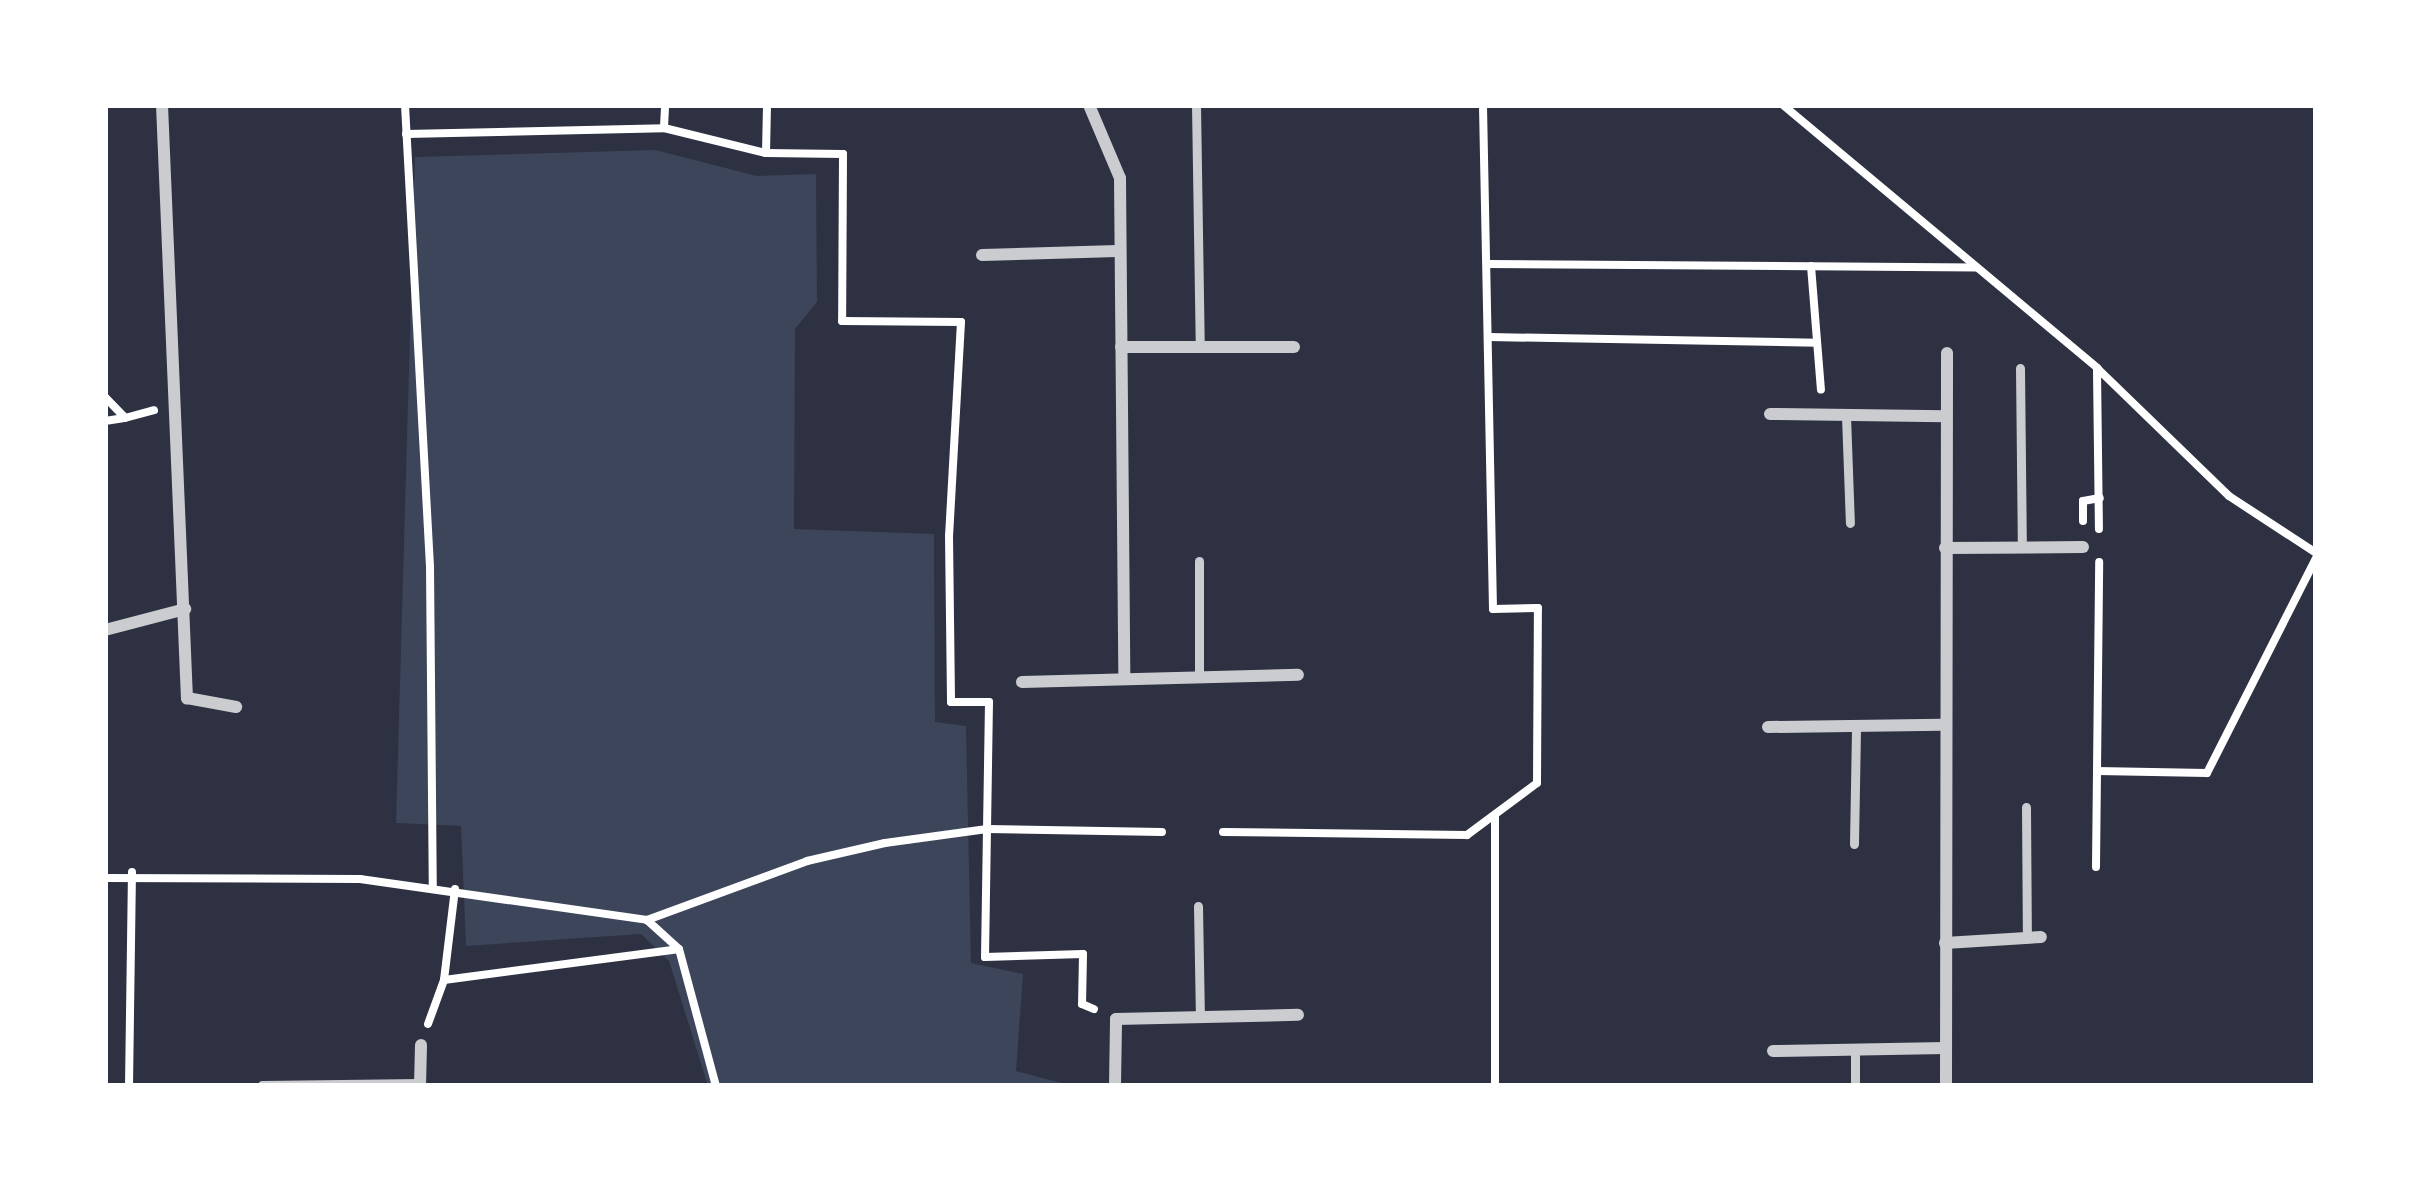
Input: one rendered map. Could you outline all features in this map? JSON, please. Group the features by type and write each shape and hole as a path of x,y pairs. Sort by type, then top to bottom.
{"street":[{"path":"162,105 187,698 236,707"},
{"path":"1089,105 1120,178 1124,677"},
{"path":"982,254 1118,251"},
{"path":"1121,347 1294,347"},
{"path":"1946,1086 1942,725 1947,353"},
{"path":"1770,414 1945,416"},
{"path":"1945,548 2084,547"},
{"path":"105,630 184,609"},
{"path":"1022,682 1298,675"},
{"path":"1768,727 1942,725"},
{"path":"1945,943 2034,938"},
{"path":"1115,1086 1116,1019 1298,1015"},
{"path":"420,1085 421,1045"},
{"path":"1773,1052 1945,1048"}],"lane":[{"path":"1196,105 1200,347"},
{"path":"2020,368 2022,547"},
{"path":"1846,416 1850,523"},
{"path":"1199,561 1199,676"},
{"path":"1854,844 1856,725"},
{"path":"2026,807 2034,938"},
{"path":"1198,906 1200,1017"},
{"path":"1855,1053 1855,1086"},
{"path":"262,1085 420,1085"}],"path":[{"path":"406,105 431,590 433,887"},
{"path":"664,105 664,128"},
{"path":"766,105 766,153"},
{"path":"1222,832 1467,835 1537,784 1538,608 1493,609 1483,105"},
{"path":"1783,105 2097,368 2229,496 2316,555 2207,773 2097,772"},
{"path":"406,134 664,128 766,153 843,154 842,321 961,322 949,536 951,702 989,702 985,957 1083,954 1082,1004 1116,1019"},
{"path":"1486,264 1978,266"},
{"path":"1811,266 1822,416"},
{"path":"1488,337 1817,343"},
{"path":"2096,867 2097,368"},
{"path":"105,397 125,418"},
{"path":"105,422 172,406"},
{"path":"1496,815 1496,1086"},
{"path":"105,878 132,872 433,887 647,920 807,861 987,830 1162,832"},
{"path":"129,1086 132,872"},
{"path":"421,1045 444,980 455,889"},
{"path":"647,920 679,950 716,1086"},
{"path":"444,980 679,950"}],"shaded area":[{"path":"655,150 757,176 816,174 817,302 795,329 794,529 934,534 935,722 966,726 971,963 1023,974 1016,1071 1073,1086 708,1086 669,961 641,934 466,946 461,826 396,823 415,157"}]}
